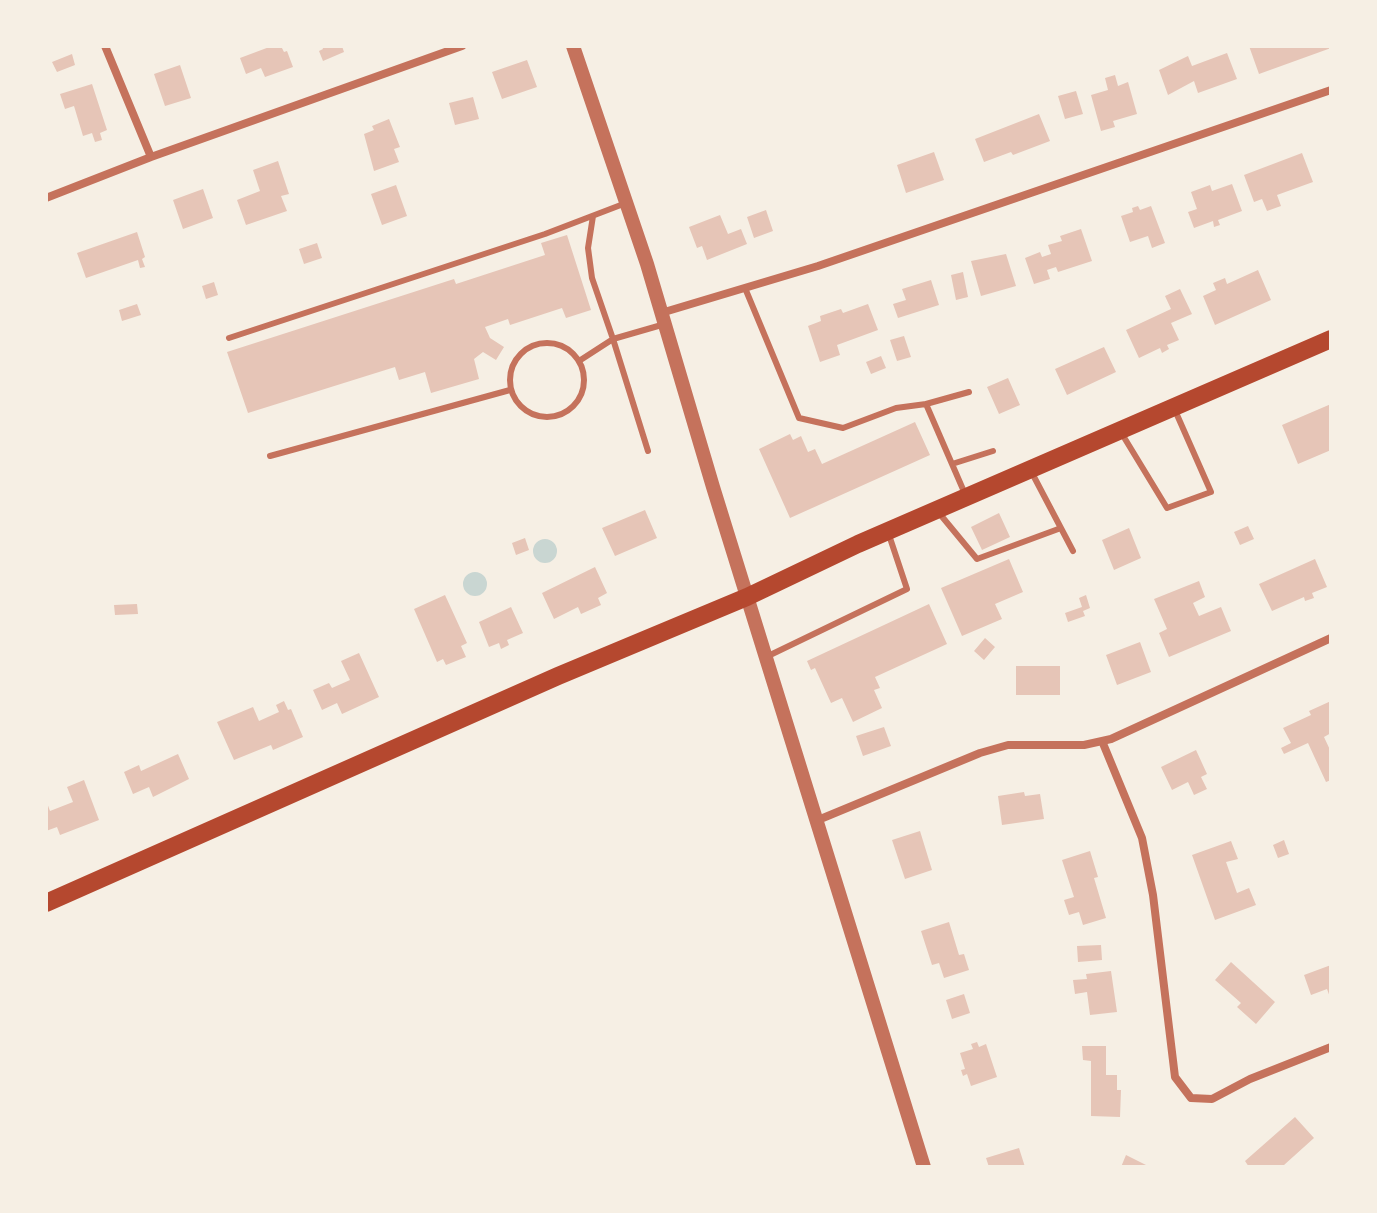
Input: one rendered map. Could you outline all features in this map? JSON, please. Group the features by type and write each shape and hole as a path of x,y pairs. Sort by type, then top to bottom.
{"main road":[{"path":"46,903 1331,339"}],"street":[{"path":"105,46 151,157"},
{"path":"46,198 151,157 462,46"},
{"path":"573,46 663,318 924,1167"},
{"path":"663,318 1331,90"},
{"path":"818,820 980,753 1008,745 1084,745 1102,741 1331,638"},
{"path":"1102,741 1142,838 1153,895 1175,1077 1191,1098 1212,1099 1250,1079 1331,1047"}],"lane":[{"path":"229,338 626,203"},
{"path":"593,216 588,248 592,278 648,451"},
{"path":"745,288 799,418 843,428 896,408 926,404 969,392"},
{"path":"579,361 613,339 663,318"},
{"path":"553,343 563,347 579,361 584,381 582,392 561,415 530,414 514,399 509,379 516,359 532,345 553,343"},
{"path":"270,456 510,390"},
{"path":"926,404 966,497"},
{"path":"1120,431 1167,508 1211,492 1174,408"},
{"path":"952,464 993,451"},
{"path":"1031,470 1073,551"},
{"path":"937,510 977,559 1061,528"},
{"path":"766,657 907,589 888,532"}],"shaded area":[{"path":"545,539 556,546 557,551 550,562 545,563 534,556 533,551 540,540"},
{"path":"475,572 486,579 487,584 480,595 475,596 464,589 463,584 470,573"}],"building":[{"path":"272,46 281,46 284,52 287,51 293,67 265,77 261,68 246,74 240,58"},
{"path":"322,46 342,46 344,52 323,61 319,51 323,49"},
{"path":"1249,46 1331,46 1331,48 1259,74"},
{"path":"1227,53 1237,79 1198,93 1194,81 1168,95 1159,70 1188,56 1192,66"},
{"path":"72,54 75,65 57,72 52,62"},
{"path":"527,60 537,87 502,99 492,72"},
{"path":"180,65 191,98 165,106 154,74"},
{"path":"1115,75 1118,86 1128,82 1137,114 1113,121 1115,127 1101,131 1091,95 1108,90 1105,78"},
{"path":"92,84 107,130 100,133 102,140 95,142 92,133 83,136 74,106 65,109 60,94"},
{"path":"1076,91 1083,114 1065,119 1058,96"},
{"path":"473,97 479,119 455,125 449,103"},
{"path":"1039,114 1050,141 984,162 975,139"},
{"path":"389,119 400,147 394,149 399,162 374,171 364,134 374,130 372,126"},
{"path":"934,152 944,180 906,193 897,165"},
{"path":"1302,153 1313,182 1277,195 1281,206 1267,211 1262,199 1254,202 1244,175"},
{"path":"278,161 289,194 281,196 287,211 246,225 237,200 260,191 253,170"},
{"path":"1232,184 1242,211 1218,220 1220,225 1214,227 1213,221 1194,228 1188,212 1197,209 1191,192 1210,185 1212,191"},
{"path":"396,185 407,216 382,225 371,194"},
{"path":"203,189 213,218 183,229 173,200"},
{"path":"1138,206 1140,210 1151,206 1165,243 1152,248 1148,236 1130,242 1121,216 1133,212 1132,208"},
{"path":"766,210 773,231 754,238 747,217"},
{"path":"720,215 728,234 741,229 747,244 707,260 702,246 697,248 689,227"},
{"path":"1081,229 1092,261 1058,272 1056,267 1047,270 1050,279 1034,284 1025,258 1040,252 1042,257 1051,254 1048,245 1062,241 1060,236"},
{"path":"137,232 145,267 140,268 138,260 86,278 77,253"},
{"path":"567,235 591,310 566,318 562,308 510,325 508,319 485,327 490,338 504,347 496,360 483,352 474,359 479,379 431,393 425,372 399,380 395,367 248,413 227,352 454,279 456,284 545,255 541,243"},
{"path":"317,243 322,258 304,264 299,249"},
{"path":"1006,254 1016,286 981,296 971,261"},
{"path":"1258,270 1271,300 1215,325 1203,296 1216,290 1213,283 1225,278 1227,284"},
{"path":"963,272 968,297 956,300 951,275"},
{"path":"931,280 939,305 898,318 893,304 906,300 902,289"},
{"path":"214,282 218,295 206,299 202,286"},
{"path":"1180,289 1192,314 1171,323 1179,340 1167,345 1169,349 1162,353 1160,348 1139,358 1126,330 1171,309 1165,296"},
{"path":"137,304 141,315 122,321 119,310"},
{"path":"868,304 878,330 837,345 840,355 820,362 808,326 821,321 820,316 841,309 843,313"},
{"path":"904,336 911,357 897,361 890,340"},
{"path":"1104,347 1116,372 1067,395 1055,369"},
{"path":"881,356 886,368 871,374 866,362"},
{"path":"1008,378 1020,405 999,414 987,387"},
{"path":"1331,404 1331,450 1298,464 1282,425"},
{"path":"915,422 930,455 790,518 759,449 790,434 793,440 801,436 808,452 815,449 822,464"},
{"path":"645,510 657,538 615,556 602,528"},
{"path":"999,513 1010,537 982,550 971,527"},
{"path":"1248,526 1254,539 1240,545 1234,532"},
{"path":"1129,528 1141,558 1114,570 1102,540"},
{"path":"525,538 529,550 516,555 512,543"},
{"path":"1009,559 1023,592 995,604 1002,619 962,636 941,588"},
{"path":"1315,559 1327,587 1312,593 1314,598 1305,601 1304,597 1272,611 1259,584"},
{"path":"595,567 607,593 598,598 601,605 581,614 578,607 554,619 542,593"},
{"path":"1199,581 1205,597 1193,603 1199,616 1221,607 1231,631 1169,657 1159,633 1167,629 1154,599"},
{"path":"445,595 467,643 461,646 466,657 446,665 443,659 437,662 414,609"},
{"path":"1086,595 1090,608 1083,611 1085,616 1068,622 1065,613 1082,607 1079,598"},
{"path":"137,604 138,614 115,615 114,605"},
{"path":"929,604 947,644 875,677 880,688 874,690 882,708 853,722 842,698 831,703 815,668 811,670 807,661"},
{"path":"511,607 523,633 507,640 509,645 501,649 499,643 489,647 479,622"},
{"path":"985,638 995,647 984,660 974,651"},
{"path":"1140,642 1151,672 1117,685 1106,655"},
{"path":"359,653 379,697 342,714 337,703 322,710 313,690 329,683 332,688 350,680 341,661"},
{"path":"1016,666 1060,666 1060,695 1016,695"},
{"path":"284,701 288,710 291,709 303,737 273,750 271,745 234,760 217,722 253,707 259,721 279,712 276,705"},
{"path":"1331,701 1331,733 1324,737 1331,752 1331,780 1326,782 1308,743 1284,754 1281,748 1291,743 1283,728"},
{"path":"884,727 891,746 863,756 856,736"},
{"path":"1196,750 1207,774 1201,777 1207,789 1194,795 1188,782 1172,790 1161,767"},
{"path":"178,754 189,779 153,797 149,787 133,794 124,772 139,765 141,771"},
{"path":"84,780 99,820 60,835 57,827 46,831 46,800 50,811 73,802 67,787"},
{"path":"1024,792 1025,796 1040,794 1044,819 1002,825 998,796"},
{"path":"920,831 932,870 905,879 892,840"},
{"path":"1284,840 1289,854 1278,858 1273,845"},
{"path":"1231,841 1238,859 1226,862 1237,893 1249,888 1256,905 1215,920 1192,855"},
{"path":"1090,851 1106,918 1083,925 1079,912 1069,915 1064,900 1074,897 1062,860"},
{"path":"949,922 959,955 964,954 969,970 944,978 939,963 932,965 921,931"},
{"path":"1101,945 1102,960 1078,962 1077,946"},
{"path":"1231,962 1275,1002 1256,1024 1237,1007 1241,1003 1215,980"},
{"path":"1331,965 1331,1000 1327,989 1311,995 1304,975"},
{"path":"1111,971 1117,1012 1090,1015 1087,992 1075,994 1073,980 1087,979 1086,974"},
{"path":"964,994 970,1013 952,1019 946,1000"},
{"path":"977,1042 979,1047 986,1044 997,1077 971,1086 967,1074 963,1076 961,1070 965,1069 960,1053 973,1049 971,1044"},
{"path":"1082,1046 1106,1046 1106,1075 1117,1075 1117,1090 1121,1090 1120,1117 1091,1116 1091,1061 1083,1060"},
{"path":"1295,1117 1314,1138 1285,1167 1249,1167 1245,1161"},
{"path":"1019,1148 1025,1167 989,1167 986,1158"},
{"path":"1126,1155 1150,1167 1121,1167"}]}
